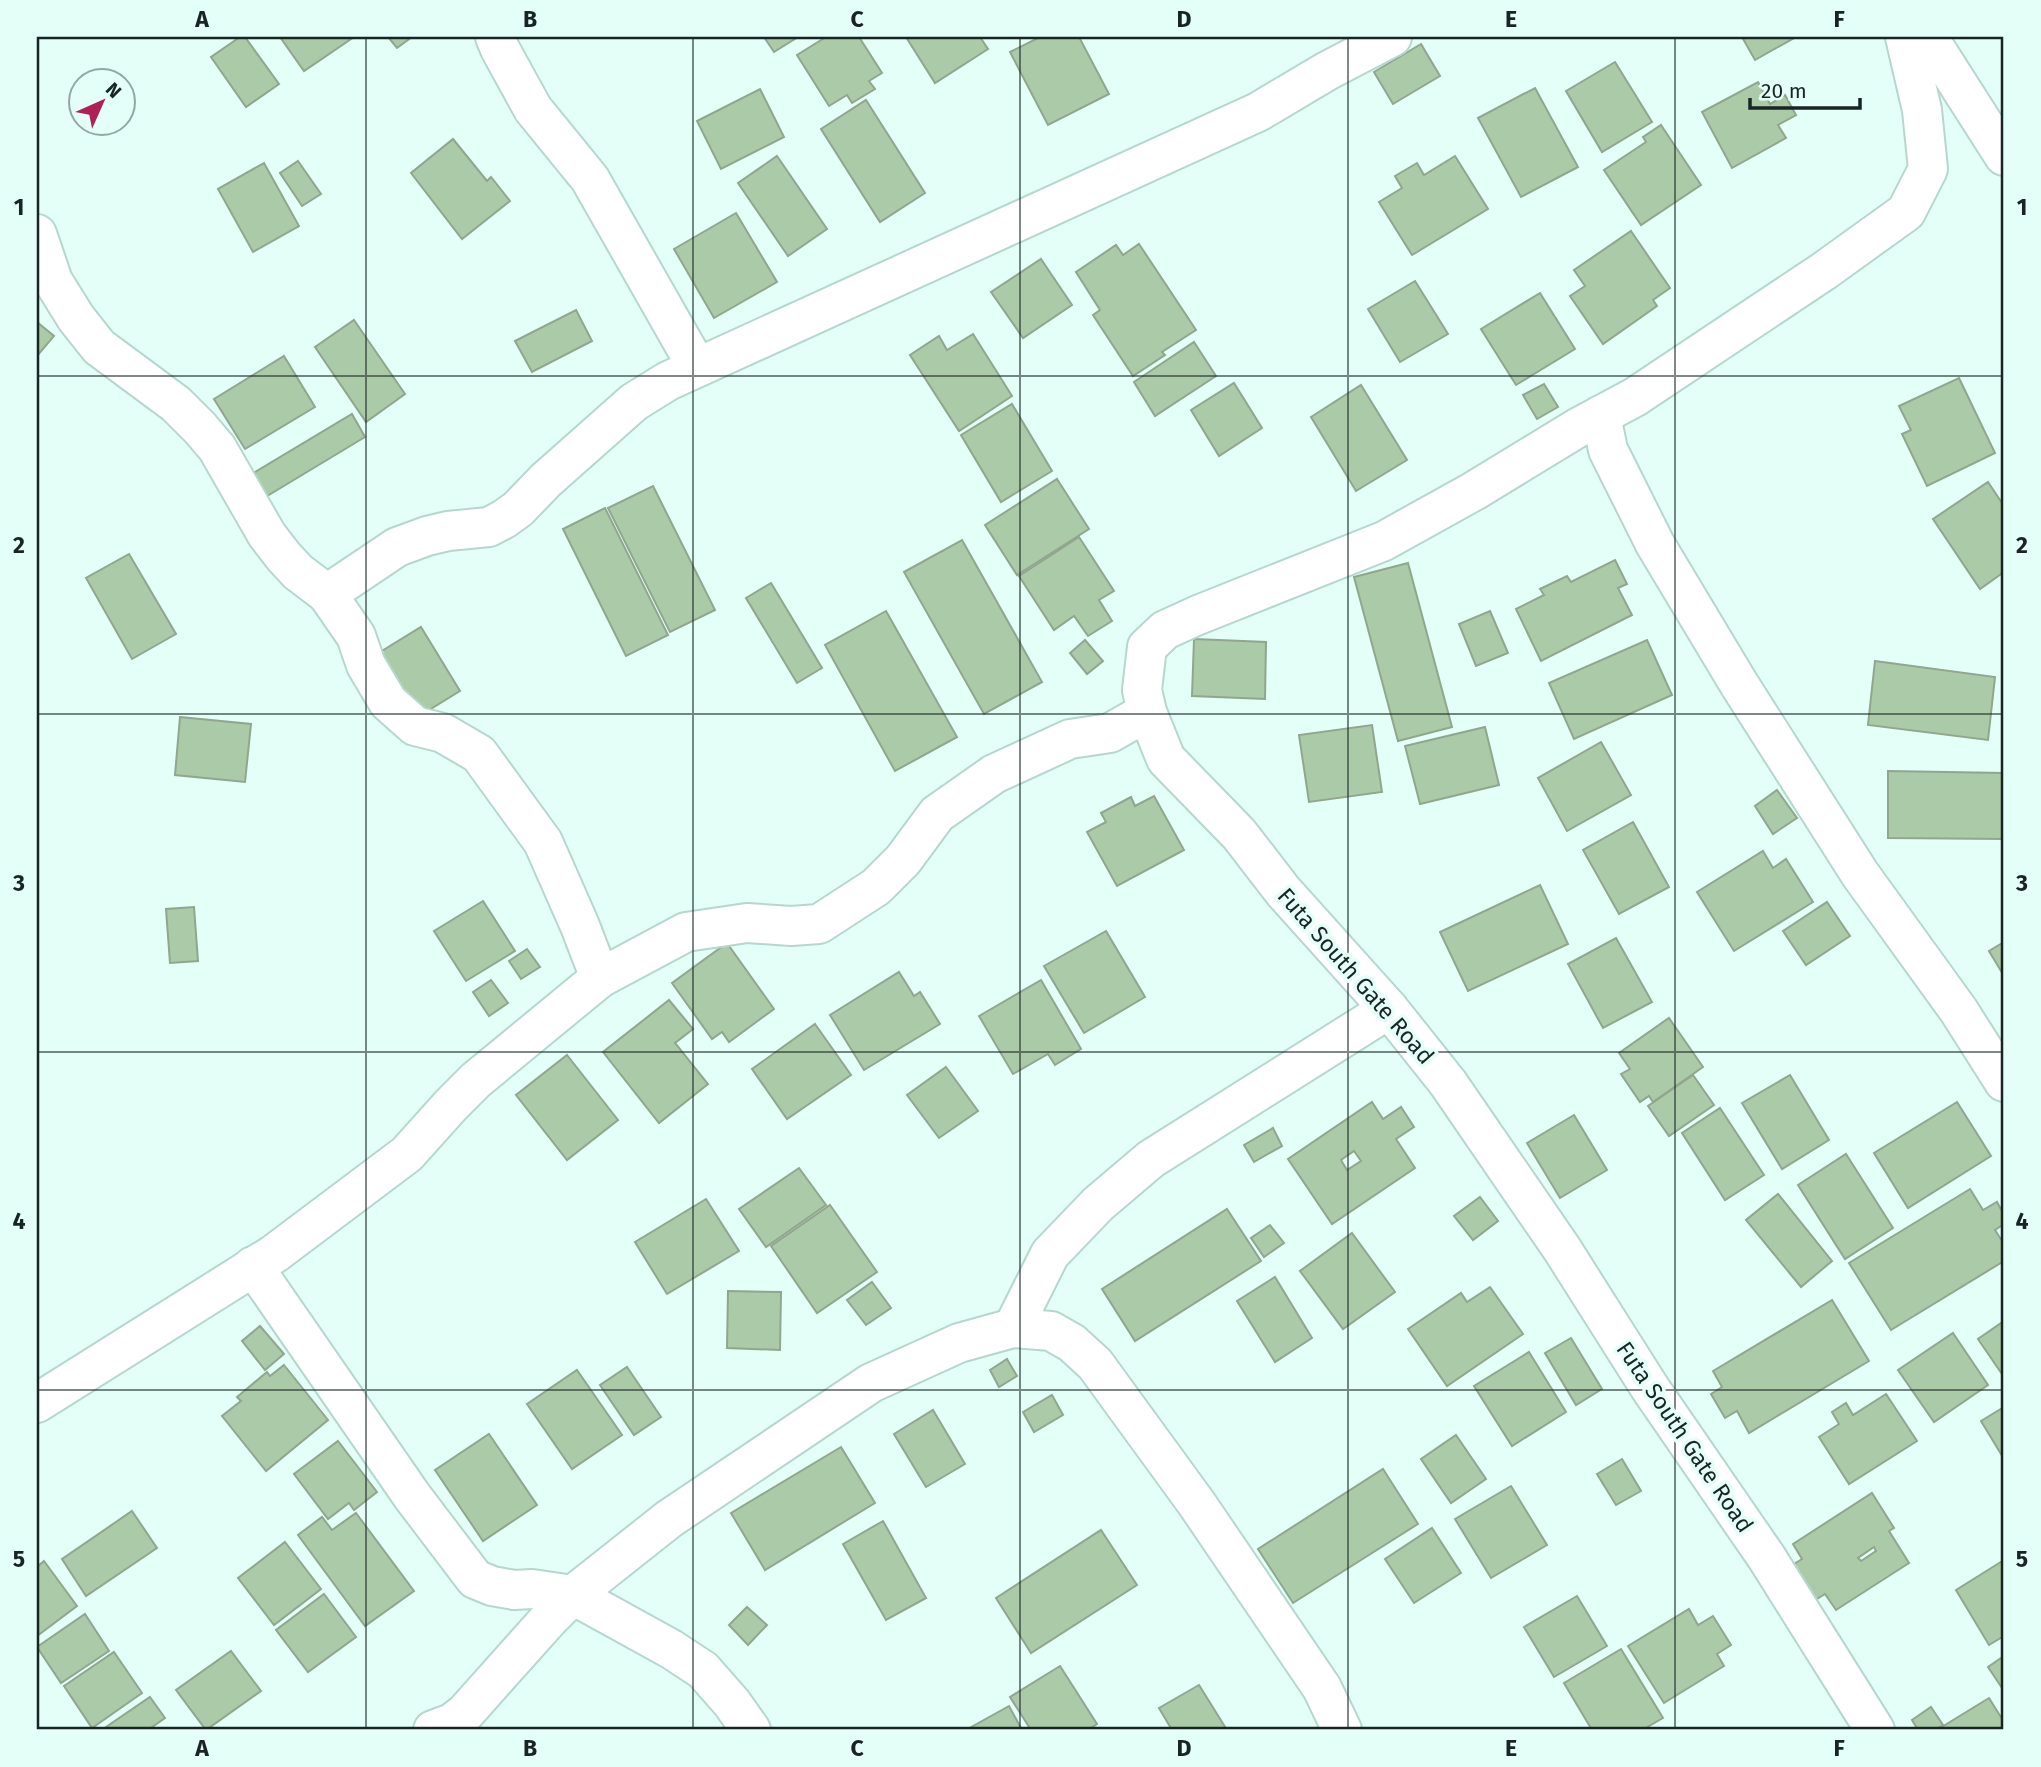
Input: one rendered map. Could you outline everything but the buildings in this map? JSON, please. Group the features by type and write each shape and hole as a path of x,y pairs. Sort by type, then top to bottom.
{"street":[{"path":"495,37 533,109 590,179 697,367"},
{"path":"327,594 397,547 448,531 489,527 504,519 634,402 668,381 750,346 1258,112 1328,54 1392,37"},
{"name":"Futa South Gate Road","path":"1875,1730 1767,1558 1650,1388 1562,1249 1448,1083 1389,1009 1283,891 1239,834 1166,759 1147,712 1142,690 1147,647 1165,630 1384,541 1635,397 1824,271 1906,212 1928,169 1923,110 1905,37"},
{"path":"1928,37 2004,156"},
{"path":"37,234 53,281 76,318 99,347 176,404 217,448 275,546 298,572 327,594 356,636 366,665 388,702 415,726 443,733 479,754 543,842 600,978"},
{"path":"1601,415 1608,450 1655,544 1739,684 1860,874 1959,1011 2004,1082"},
{"path":"37,1403 274,1254 407,1154 476,1080 600,978 686,932 747,923 791,926 819,924 876,887 903,860 937,814 994,774 1070,739 1110,733 1147,712"},
{"path":"1013,1328 1050,1254 1098,1204 1151,1159 1389,1009"},
{"path":"253,1266 412,1496 475,1579 492,1586 514,1590 532,1589 573,1595 671,1648 704,1671 751,1730"},
{"path":"433,1730 452,1723 465,1713 573,1595 669,1519 871,1383 959,1343 1013,1328 1051,1331 1072,1343 1095,1364 1197,1504 1322,1688 1342,1730"}]}
